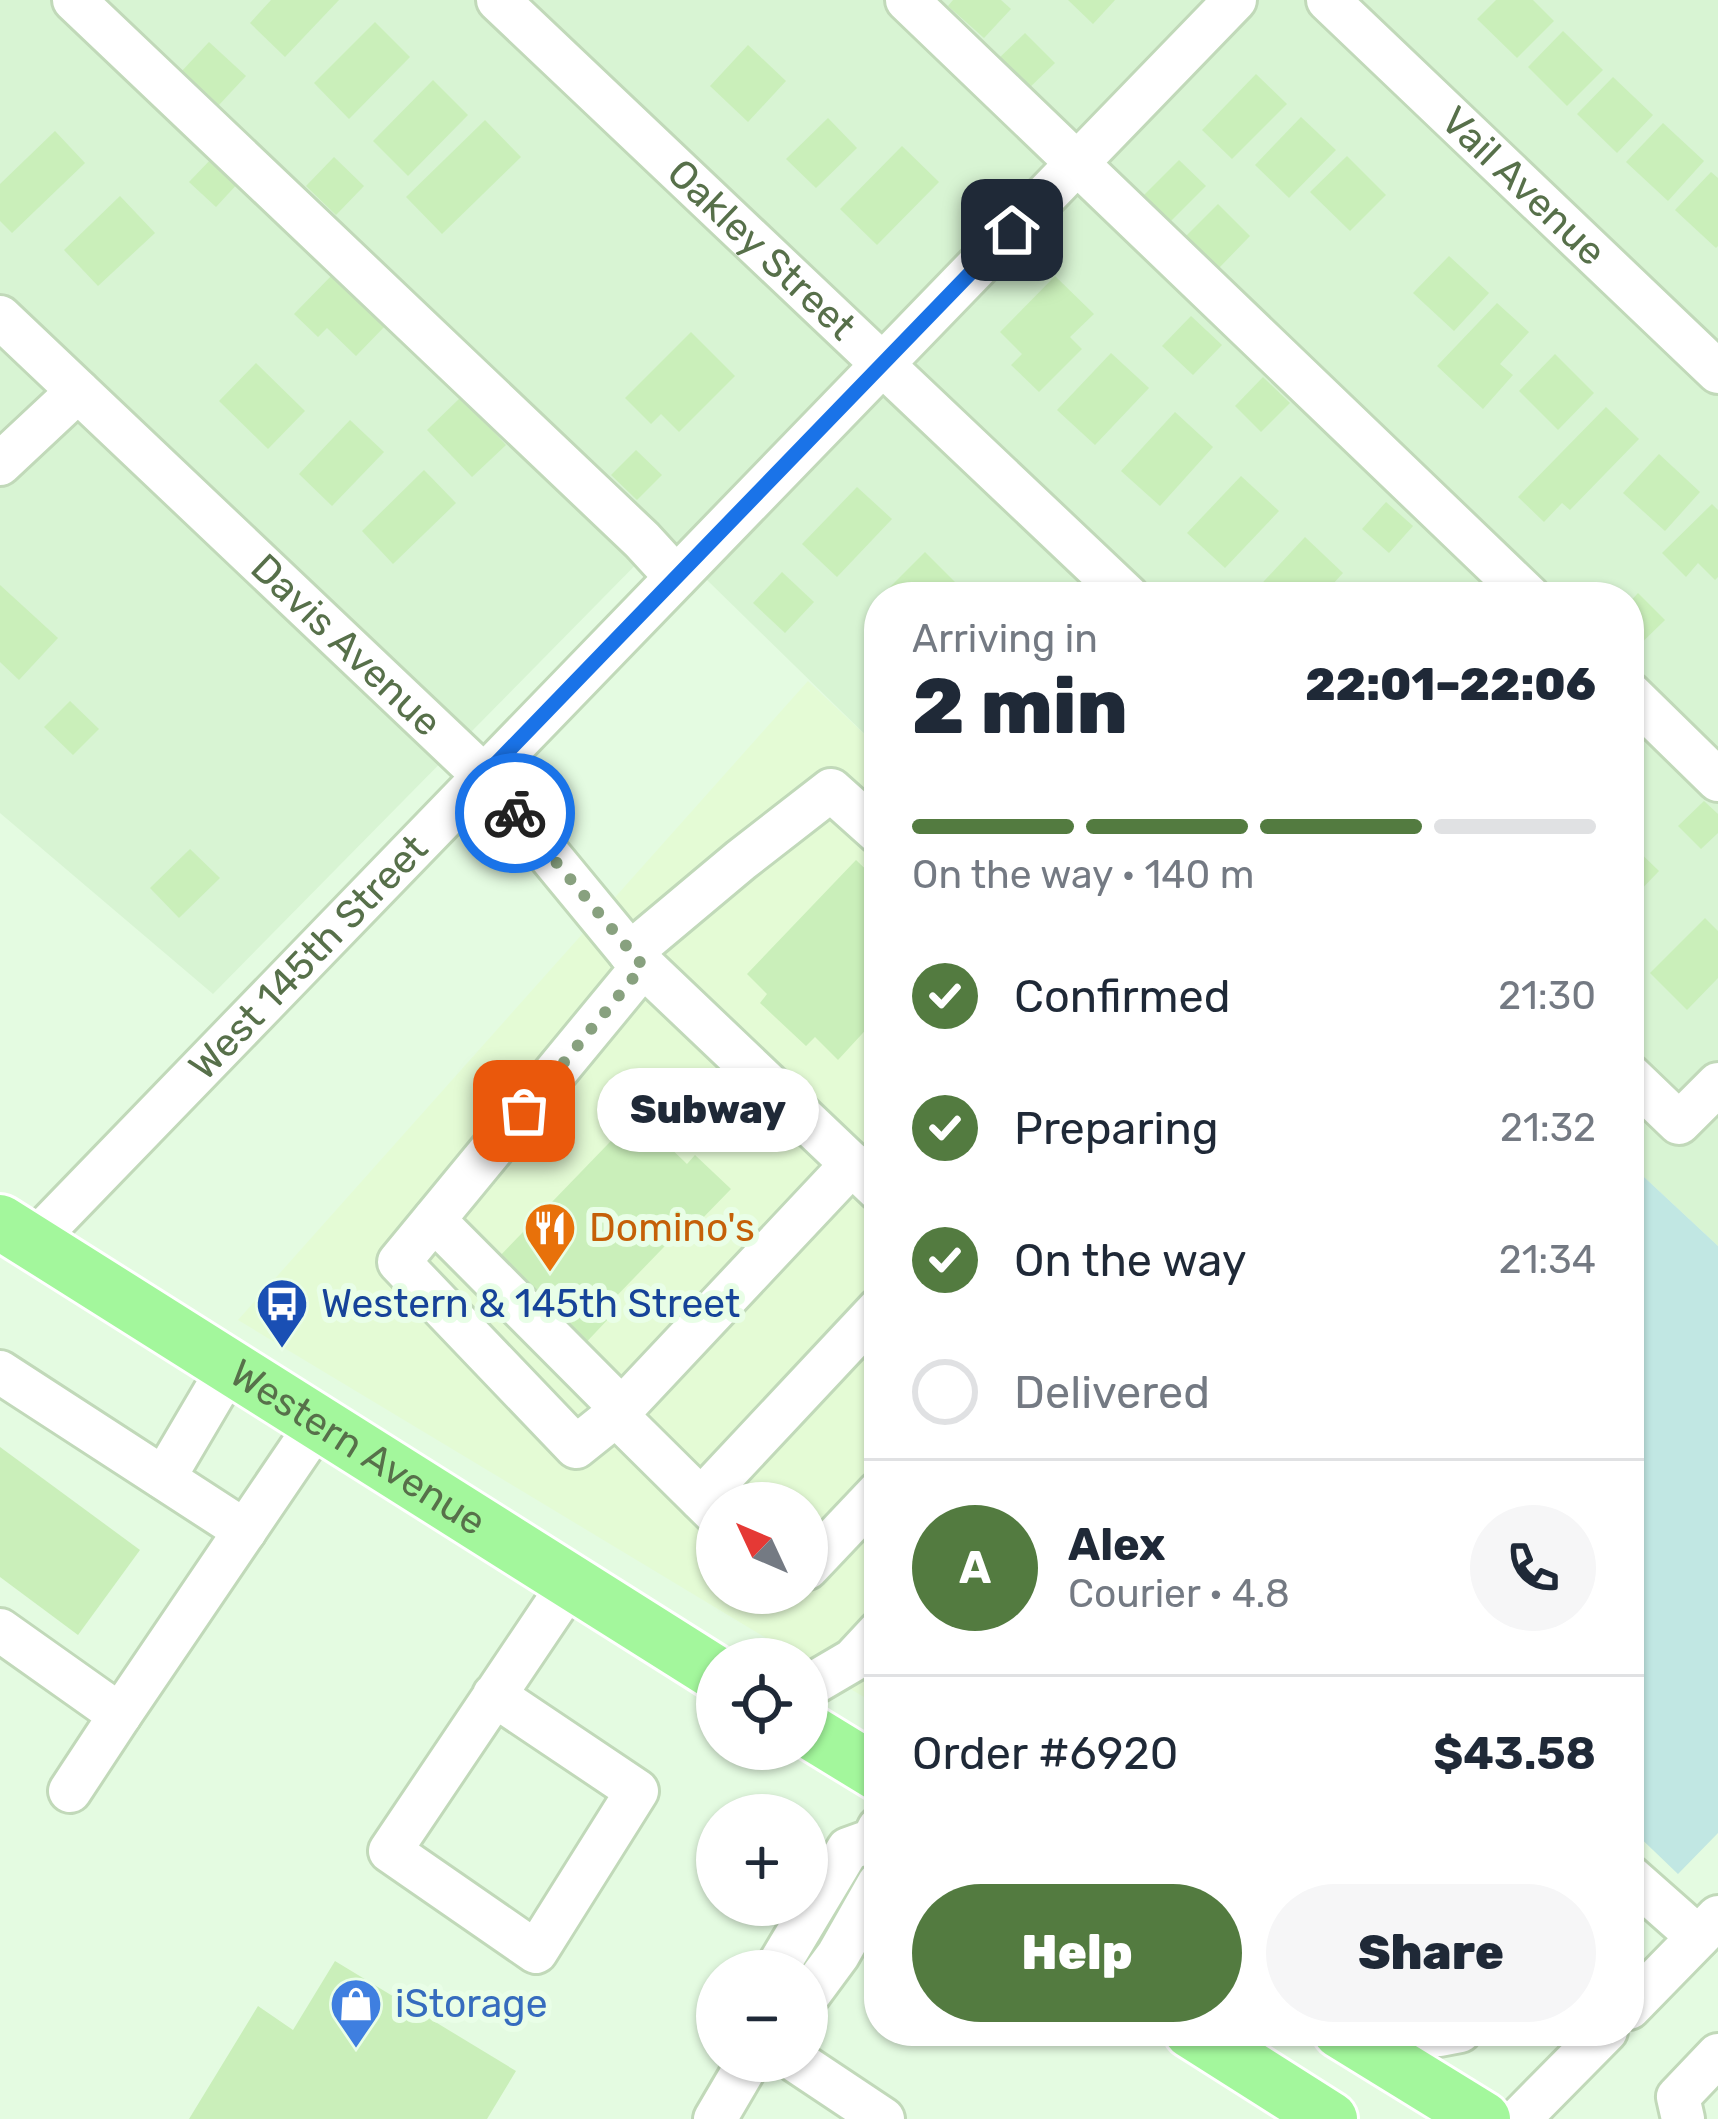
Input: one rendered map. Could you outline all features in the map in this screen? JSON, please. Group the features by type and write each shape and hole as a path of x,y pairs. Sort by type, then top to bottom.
{"main road":[{"name":"Western Avenue","path":"17,1232 696,1661"},
{"path":"828,1743 864,1765"},
{"path":"1212,2046 1303,2110"},
{"path":"1364,2046 1483,2119"}],"street":[{"path":"74,0 676,577"},
{"name":"Oakley Street","path":"498,0 1112,582"},
{"path":"907,0 1512,582"},
{"name":"West 145th Street","path":"17,1232 484,776 1234,0"},
{"name":"Vail Avenue","path":"1328,0 1718,372"},
{"name":"Davis Avenue","path":"0,317 484,776 637,959 864,1175"},
{"path":"0,464 78,391"},
{"path":"1644,708 1718,780"},
{"path":"864,819 832,790 741,860 637,959 400,1262 576,1448 864,1179"},
{"path":"1644,1089 1679,1123 1718,1084"},
{"path":"434,1220 696,1493"},
{"path":"730,1482 864,1326"},
{"path":"164,1478 230,1366"},
{"path":"0,1372 244,1531"},
{"path":"70,1790 318,1423"},
{"path":"828,1546 864,1508"},
{"path":"494,1695 637,1791 536,1952 389,1851 494,1695 571,1582"},
{"path":"0,1630 120,1715"},
{"path":"828,1675 864,1648"},
{"path":"788,1950 848,1849 864,1843"},
{"path":"1644,1886 1708,1927 1644,1982"},
{"path":"828,1968 864,1909"},
{"path":"1519,2119 1591,2046"},
{"path":"1683,2119 1678,2096 1718,2055"},
{"path":"715,2119 737,2082"},
{"path":"828,2082 883,2119"}],"shaded area":[{"path":"0,0 1718,0 1718,1246 1644,1177 1644,582 864,582 864,733 663,537 213,994 0,813"},
{"path":"808,681 864,734 864,1697 828,1676 828,1638 766,1638 726,1614 828,1614 828,1482 696,1482 696,1596 238,1320"},
{"path":"1644,1177 1718,1246 1718,1833 1678,1874 1644,1841"}],"building":[{"path":"271,0 339,0 285,57 250,23"},
{"path":"953,0 1001,0 1011,9 984,38 948,6"},
{"path":"1068,0 1115,0 1093,24"},
{"path":"1496,0 1533,0 1554,21 1517,58 1477,19"},
{"path":"375,22 410,57 349,119 314,83"},
{"path":"1563,31 1603,70 1567,106 1528,67"},
{"path":"1025,33 1055,63 1024,93 995,62"},
{"path":"209,42 246,76 218,106 181,72"},
{"path":"748,45 786,81 748,122 710,86"},
{"path":"1256,74 1287,104 1232,159 1202,130"},
{"path":"1613,77 1653,115 1617,153 1577,114"},
{"path":"433,80 468,115 408,176 373,141"},
{"path":"1301,117 1336,150 1289,198 1255,165"},
{"path":"828,118 857,148 816,188 786,159"},
{"path":"485,120 521,157 442,234 406,197"},
{"path":"1663,123 1704,161 1668,201 1626,162"},
{"path":"55,131 85,163 12,233 0,221 0,184"},
{"path":"902,146 939,182 877,245 840,209"},
{"path":"214,156 240,181 216,207 189,182"},
{"path":"1347,156 1386,195 1350,231 1310,192"},
{"path":"334,157 364,186 336,215 306,186"},
{"path":"1179,160 1206,186 1170,222 1144,195"},
{"path":"1711,172 1718,178 1716,248 1675,210"},
{"path":"120,196 155,233 98,286 64,250"},
{"path":"1218,204 1250,236 1218,269 1185,237"},
{"path":"1449,256 1489,293 1454,331 1413,293"},
{"path":"335,272 387,324 356,356 327,328 318,337 294,314"},
{"path":"1055,276 1094,314 1070,337 1082,349 1039,392 1011,365 1022,354 1000,332"},
{"path":"1497,303 1529,332 1500,364 1513,375 1483,409 1437,366"},
{"path":"1191,316 1222,345 1193,375 1162,346"},
{"path":"691,332 735,376 679,432 661,414 651,424 625,398"},
{"path":"1111,353 1149,388 1095,445 1057,410"},
{"path":"1555,354 1594,393 1558,430 1519,391"},
{"path":"256,363 305,411 268,449 219,401"},
{"path":"1263,377 1290,403 1261,432 1235,406"},
{"path":"461,397 506,445 472,477 427,430"},
{"path":"1606,407 1639,439 1570,510 1562,503 1544,522 1518,497"},
{"path":"1175,412 1213,447 1160,506 1121,471"},
{"path":"350,420 384,452 332,506 299,474"},
{"path":"636,450 662,475 637,500 611,475"},
{"path":"1659,454 1700,492 1665,531 1623,493"},
{"path":"424,470 456,503 393,564 362,531"},
{"path":"1241,476 1279,511 1225,568 1187,533"},
{"path":"857,487 892,519 837,577 802,544"},
{"path":"1386,502 1413,526 1389,553 1362,529"},
{"path":"1712,504 1718,510 1718,577 1715,580 1698,563 1686,577 1662,553"},
{"path":"1305,537 1343,573 1335,582 1263,582"},
{"path":"925,552 955,582 895,582"},
{"path":"782,572 814,602 785,633 753,603"},
{"path":"0,585 58,638 19,680 0,662"},
{"path":"1644,599 1665,620 1644,640"},
{"path":"70,701 99,729 73,755 44,727"},
{"path":"1704,801 1718,814 1718,833 1701,849 1678,826"},
{"path":"190,849 220,878 179,918 150,888"},
{"path":"1644,856 1659,871 1644,886"},
{"path":"856,860 864,868 864,1032 838,1060 815,1037 806,1046 760,1003 767,994 747,974"},
{"path":"1705,918 1718,931 1718,978 1687,1010 1650,973"},
{"path":"636,1115 687,1164 695,1155 731,1189 697,1224 691,1219 606,1307 613,1314 578,1351 496,1260"},
{"path":"0,1447 140,1550 78,1635 0,1577"},
{"name":"iStorage","path":"335,1961 516,2071 487,2119 189,2119 258,2006 293,2030"}],"way so far":[{"path":"515,813 643,966 524,1111"}],"place":[{"name":"Subway","path":"524,1111"},
{"name":"Domino's","path":"550,1274"},
{"name":"Western & 145th Street","path":"282,1350"},
{"name":"iStorage","path":"356,2050"}],"route":[{"path":"515,813 484,776 1012,230"}]}
